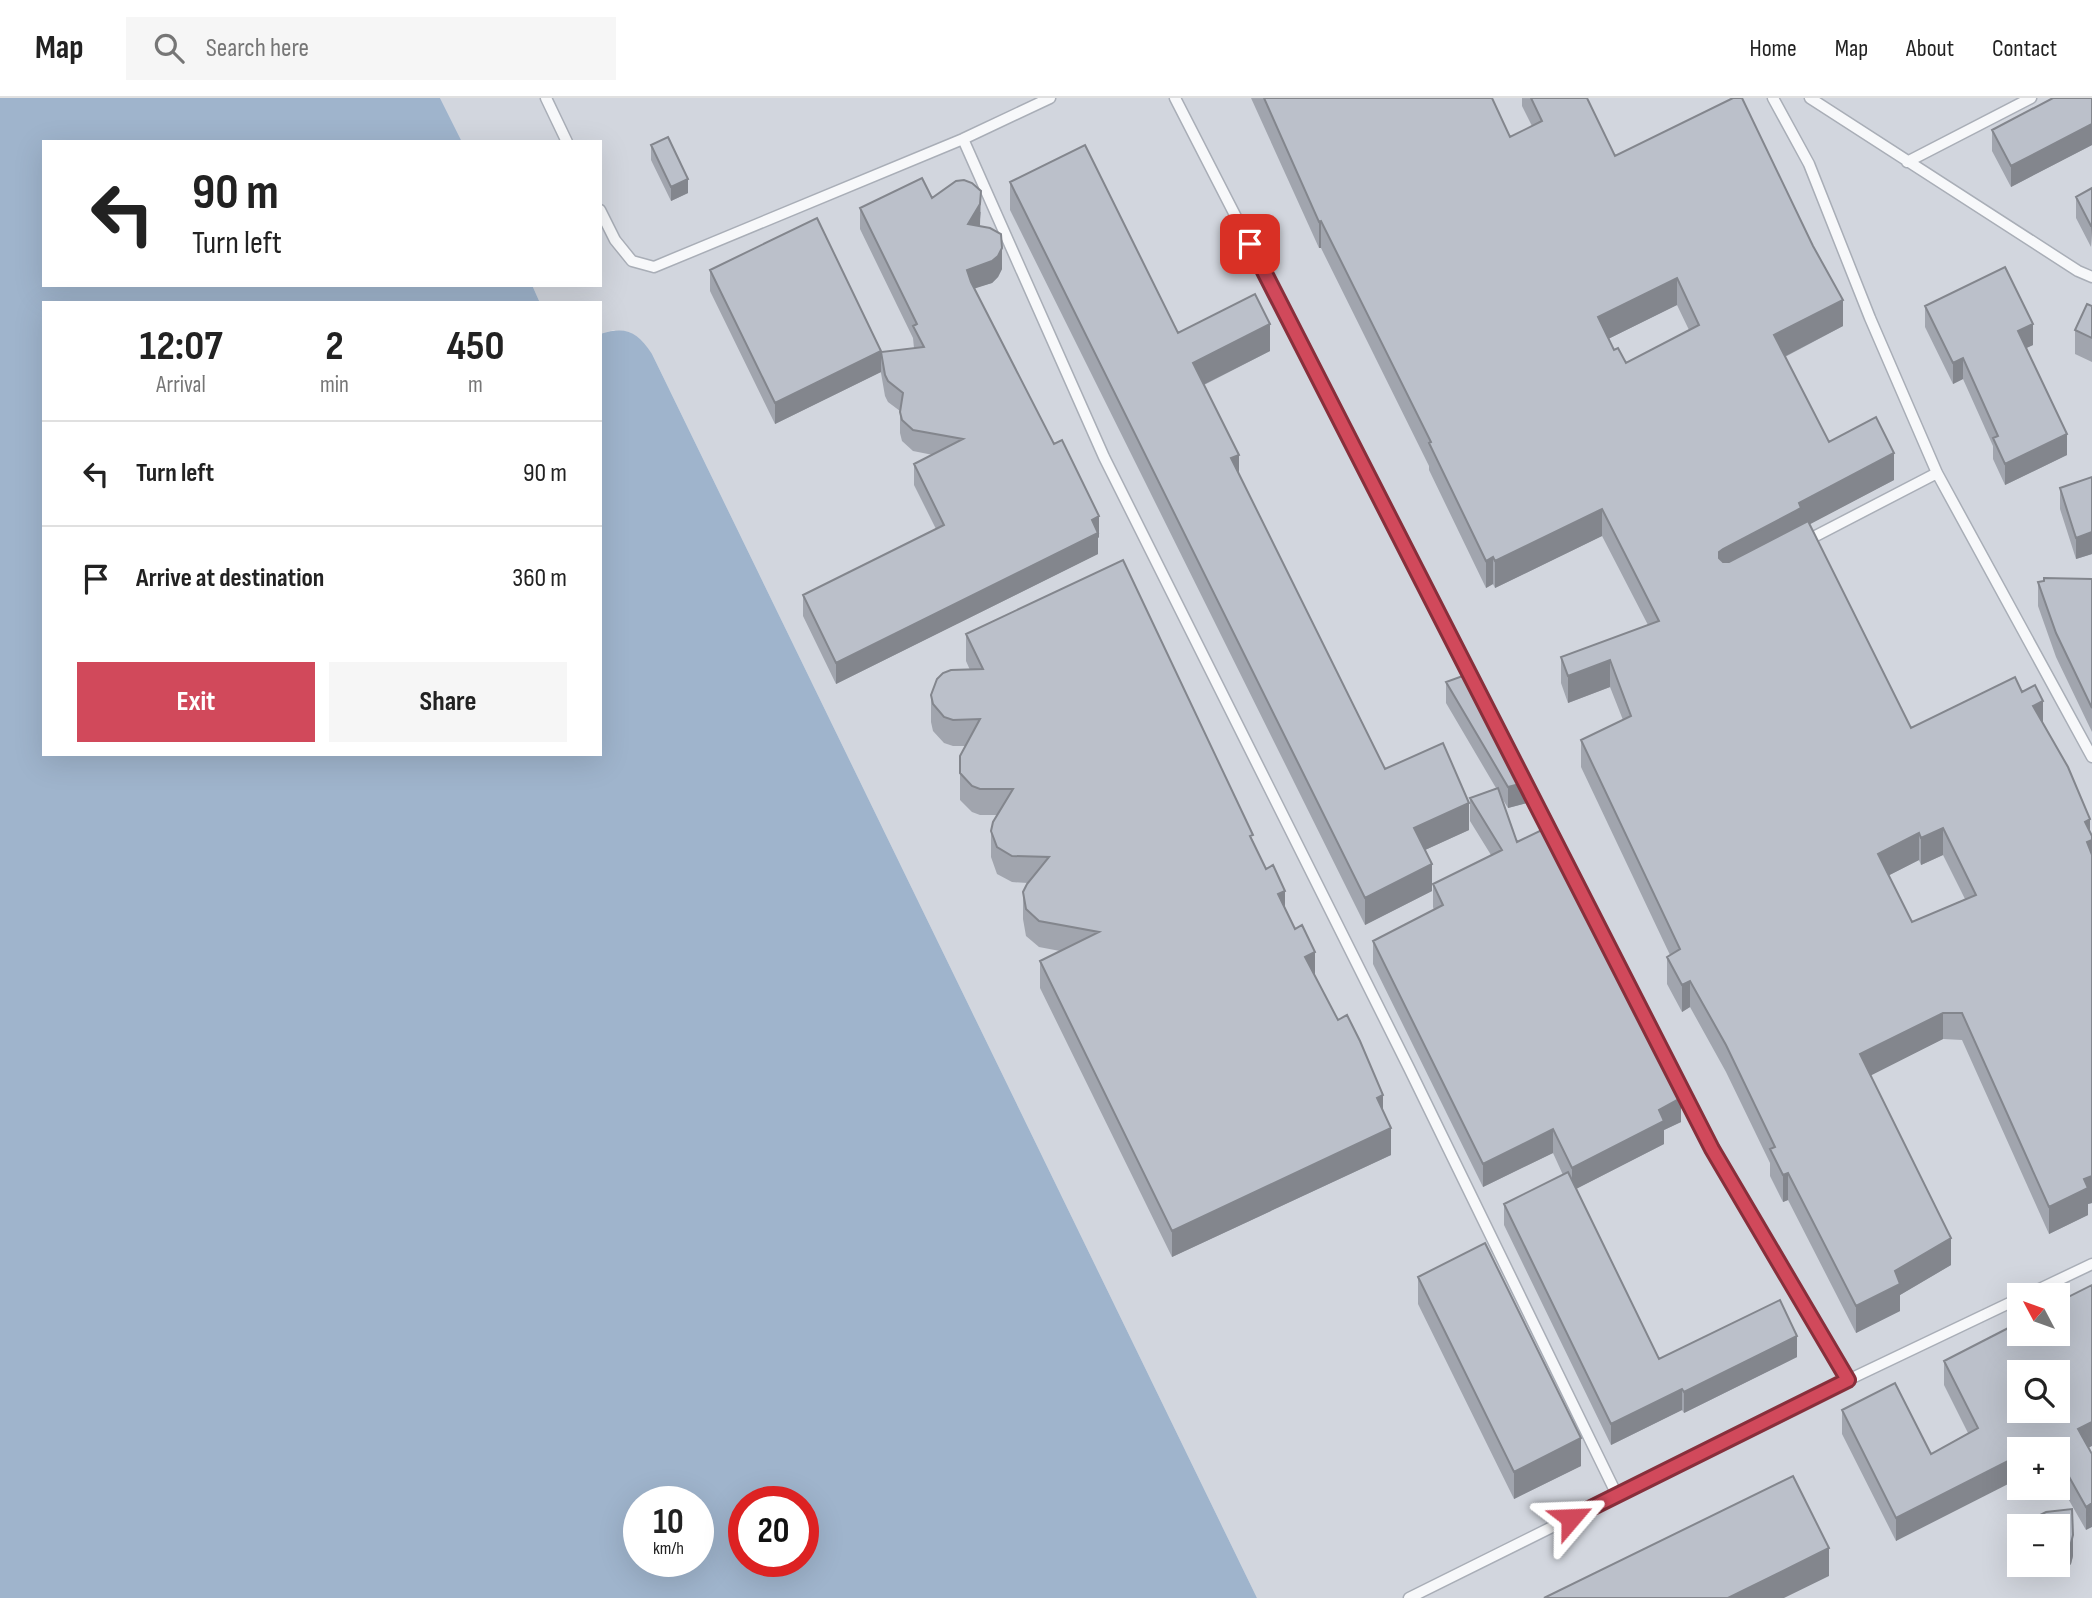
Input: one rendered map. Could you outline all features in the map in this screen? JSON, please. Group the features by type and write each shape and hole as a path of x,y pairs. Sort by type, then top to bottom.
{"lane":[{"path":"546,98 566,140"},
{"path":"602,214 615,240 632,261 654,267 962,139 1050,98"},
{"path":"1175,98 1480,694"},
{"path":"1773,98 1809,164 1870,318 1937,472 2092,757"},
{"path":"1810,98 2078,271 2092,277"},
{"path":"1907,162 2031,98"},
{"path":"962,139 1104,457 1409,1068 1618,1495"},
{"path":"1796,546 1937,472"},
{"path":"1519,768 1712,1149 1848,1380"},
{"path":"2052,1283 2092,1264"},
{"path":"1409,1598 2007,1304"}],"shaded area":[{"path":"440,98 2092,98 2092,1598 1257,1598 652,354 614,330 602,333 602,301 539,301 533,287 602,287 602,140 461,140"}],"water":[{"path":"0,98 440,98 461,140 42,140 42,287 533,287 539,301 42,301 42,756 602,756 602,334 617,331 630,333 641,340 652,354 1257,1598 0,1598"}],"building":[{"path":"1264,98 1492,98 1510,137 1542,121 1531,98 1587,98 1615,156 1733,98 1742,98 1813,246 1843,300 1774,335 1829,442 1876,417 1894,453 1799,503 1801,508 1723,549 1719,552 1719,558 1723,562 1729,562 1808,521 1911,728 2015,677 2022,692 2035,685 2043,701 2033,706 2068,767 2090,819 2085,822 2092,836 2092,840 2087,842 2092,855 2092,1176 2084,1179 2088,1188 2049,1207 1962,1013 1943,1013 1860,1054 1951,1238 1895,1271 1900,1284 1856,1306 1788,1173 1783,1175 1770,1149 1775,1147 1726,1045 1690,981 1682,985 1667,957 1680,949 1581,740 1631,716 1610,660 1568,676 1561,657 1659,621 1602,509 1495,561 1493,557 1486,561 1429,443 1431,442 1321,221 1319,222","holes":["1677,278 1699,325 1626,363 1618,348 1614,350 1598,317","1943,828 1976,895 1912,922 1878,854 1919,833 1921,838"]},
{"path":"2053,98 2092,98 2092,124 2011,166 1992,130"},
{"path":"668,137 688,179 671,187 651,145"},
{"path":"1085,145 1178,333 1255,294 1270,324 1193,363 1239,455 1231,458 1385,769 1443,743 1469,803 1414,828 1432,864 1365,898 1010,182"},
{"path":"922,178 932,198 956,181 972,183 981,191 980,204 968,224 990,228 1001,234 1002,248 992,261 967,270 971,282 1054,444 1062,440 1099,516 1092,520 1098,533 836,663 803,595 944,525 914,464 963,439 913,430 902,420 900,412 903,393 888,381 881,352 924,347 913,326 917,324 860,208"},
{"path":"2092,188 2092,226 2091,226 2076,197"},
{"path":"817,218 881,351 775,403 710,270"},
{"path":"2005,267 2033,324 2018,331 2067,434 2005,464 1993,438 1998,436 1963,358 1953,363 1925,306"},
{"path":"2087,304 2092,306 2092,338 2075,330"},
{"path":"2092,477 2092,532 2076,538 2060,488"},
{"path":"1123,560 1253,835 1250,836 1266,869 1273,865 1285,891 1278,894 1295,929 1302,925 1315,952 1305,957 1338,1020 1347,1015 1360,1041 1383,1095 1377,1098 1391,1128 1172,1231 1040,961 1099,932 1039,921 1026,909 1023,892 1049,857 1012,856 997,847 991,831 993,822 1013,789 980,789 972,786 960,773 960,756 980,719 953,720 944,717 933,704 931,695 937,679 943,673 951,670 983,669 966,634"},
{"path":"2044,578 2092,579 2092,708 2056,633 2038,582 2044,581"},
{"path":"1471,673 1527,782 1508,787 1446,682"},
{"path":"1498,788 1517,842 1548,827 1681,1098 1659,1110 1664,1121 1572,1168 1553,1129 1483,1164 1373,941 1443,905 1433,884 1502,850 1470,798"},
{"path":"1568,1172 1659,1359 1780,1300 1797,1336 1684,1392 1682,1389 1611,1424 1504,1204"},
{"path":"1485,1243 1581,1438 1514,1472 1418,1277"},
{"path":"2092,1285 2092,1422 2078,1429 2092,1454 2092,1503 2086,1507 2070,1478 2070,1437 2007,1437 2007,1462 1896,1518 1842,1410 1895,1383 1931,1454 1978,1428 1944,1361 2007,1329 2007,1346 2070,1346 2070,1296"},
{"path":"1793,1476 1829,1548 1728,1598 1544,1598"},
{"path":"2072,1509 2073,1535 2070,1544 2070,1514 2042,1514"}],"route":[{"path":"1250,244 1712,1149 1848,1380 1571,1518"}]}
